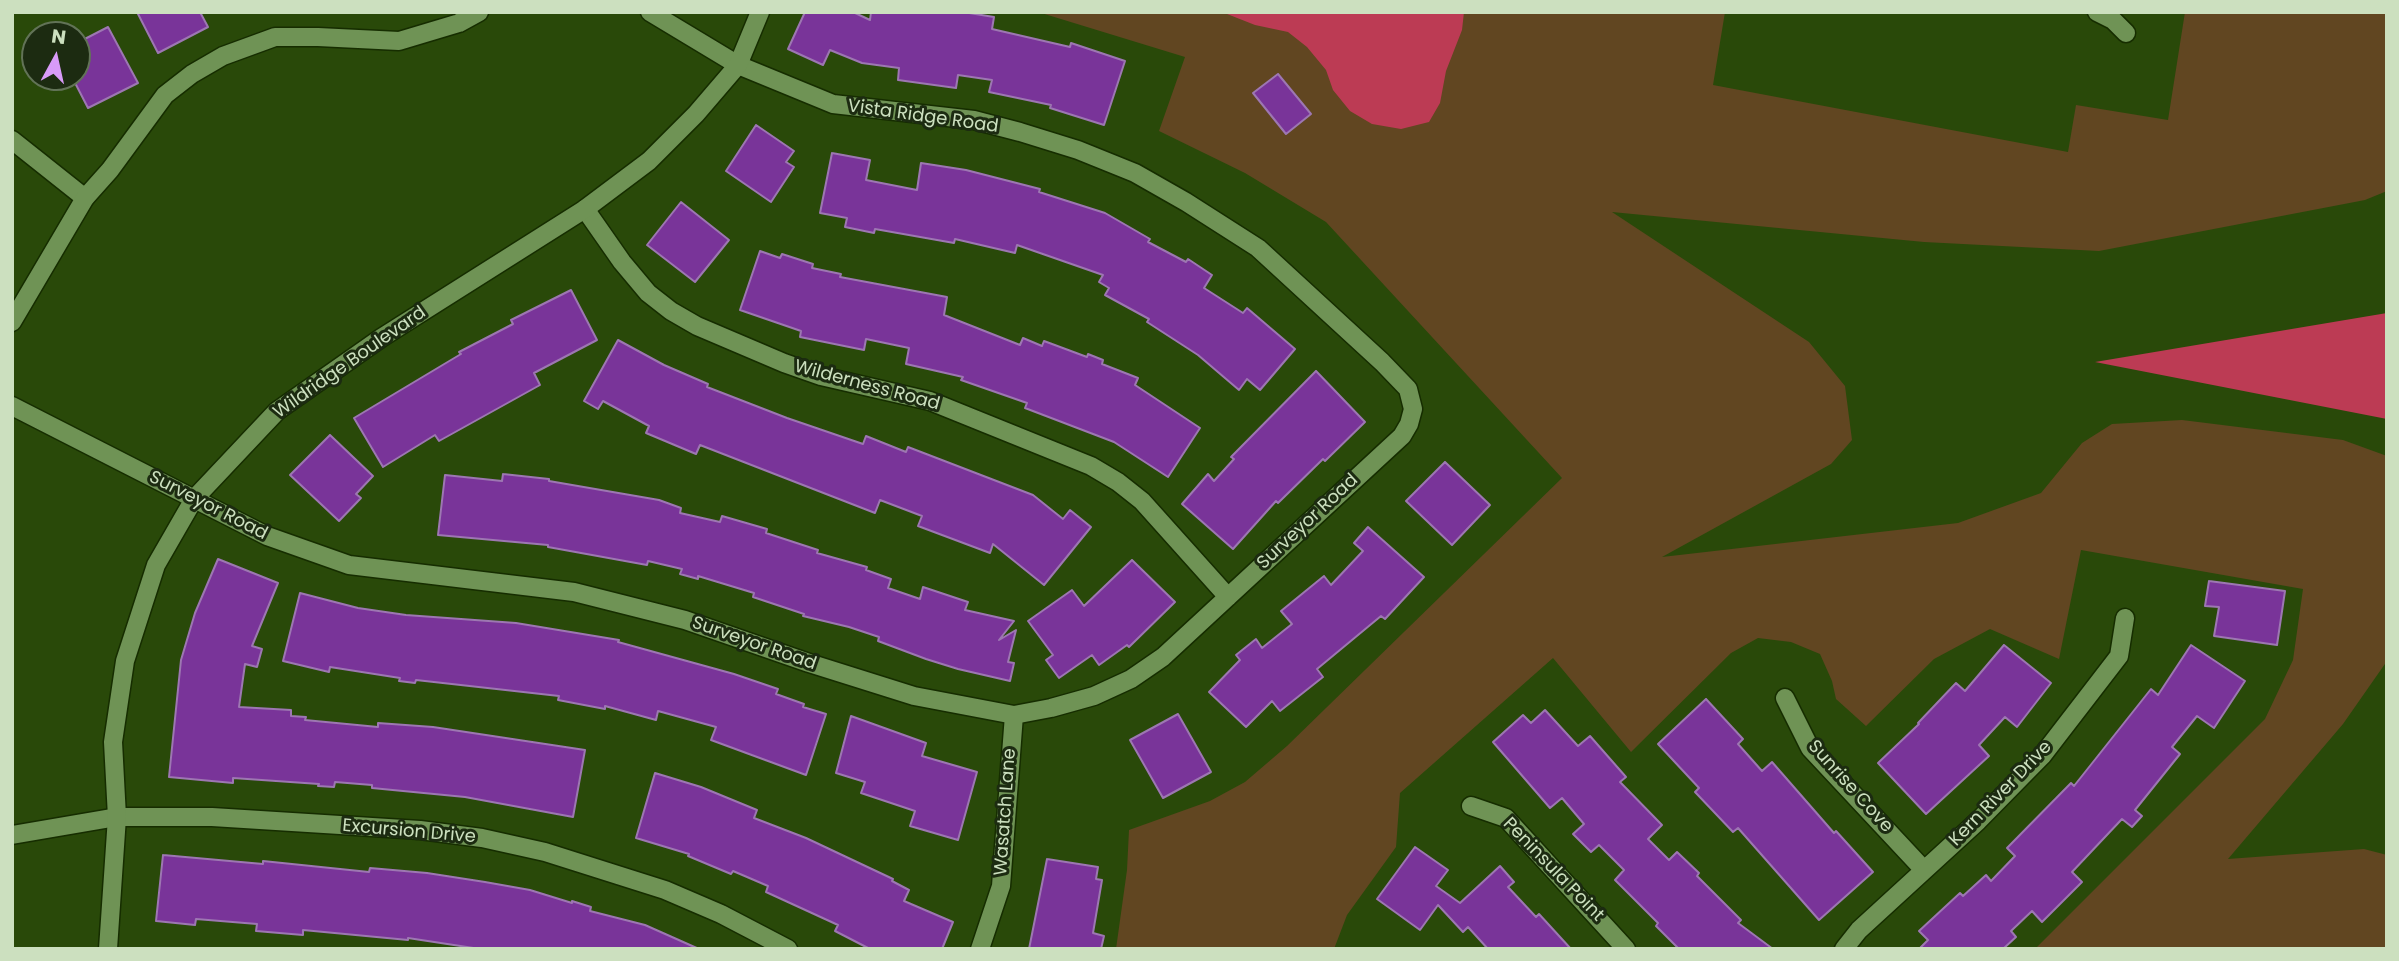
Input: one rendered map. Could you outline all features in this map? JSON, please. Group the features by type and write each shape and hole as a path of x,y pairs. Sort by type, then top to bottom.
{"street":[{"path":"12,322 85,198 110,170 165,95 192,74 223,56 275,37 398,41 459,23 479,12"},
{"name":"Vista Ridge Road","path":"650,12 738,65 833,104 974,120 1066,146 1135,173 1258,248 1408,389 1413,409"},
{"name":"Wildridge Boulevard","path":"108,949 117,817 113,742 125,661 156,565 194,499 277,411 381,338 585,209 649,162 696,114 738,65 760,12"},
{"path":"2097,12 2113,20 2126,33"},
{"path":"12,140 85,198"},
{"name":"Wilderness Road","path":"585,209 622,262 648,293 671,311 698,326 784,363 821,376 930,401 1091,466 1142,501 1228,597"},
{"name":"Surveyor Road","path":"12,406 267,536 349,565 574,592 685,620 914,696 1014,715 1094,696 1131,679 1163,657 1402,436 1413,409"},
{"name":"Kern River Drive","path":"1844,949 1859,930 1978,821 2042,756 2119,656 2125,618"},
{"name":"Sunrise Cove","path":"1785,698 1810,748 1924,870"},
{"name":"Wasatch Lane","path":"980,949 1001,886 1014,715"},
{"name":"Peninsula Point","path":"1471,806 1506,817 1626,949"},
{"name":"Excursion Drive","path":"12,835 117,817 212,817 420,830 482,838 545,852 665,890 721,914 788,949"}],"shaded area":[{"path":"1038,12 1725,12 1713,85 2068,152 2076,105 2168,120 2185,12 2387,12 2387,191 2365,200 2099,251 1924,242 1612,212 1809,342 1845,386 1852,440 1831,464 1662,557 1958,523 2041,493 2082,443 2112,424 2182,420 2343,440 2387,456 2387,661 2343,724 2228,859 2364,849 2387,855 2387,949 2035,949 2265,719 2293,660 2303,589 2081,550 2059,659 1990,629 1934,659 1866,726 1836,699 1832,681 1820,654 1791,642 1758,638 1731,653 1631,752 1553,658 1400,793 1396,847 1347,915 1334,949 1116,949 1127,870 1129,830 1210,801 1245,782 1287,746 1562,478 1326,222 1245,173 1159,131 1185,57"},
{"path":"1222,12 1464,12 1462,30 1446,71 1440,103 1429,122 1401,129 1372,124 1350,111 1333,90 1326,70 1307,47 1288,32 1255,25"},
{"path":"2387,313 2387,419 2095,362"}],"building":[{"path":"137,12 200,12 208,27 158,53"},
{"path":"805,12 853,12 870,20 871,12 963,12 994,17 992,29 1070,47 1071,43 1125,61 1104,125 1050,108 1051,105 989,92 992,80 958,75 956,88 898,80 899,68 862,63 830,50 823,65 788,49"},
{"path":"108,27 138,83 88,108 79,91 91,91 91,36"},
{"path":"1278,74 1311,114 1286,134 1253,93"},
{"path":"756,125 794,151 786,162 794,167 771,202 726,171"},
{"path":"832,153 870,160 866,180 917,190 921,163 966,170 1040,189 1039,192 1105,213 1150,239 1148,242 1186,262 1188,259 1212,275 1204,288 1243,313 1247,308 1295,349 1260,390 1247,379 1239,390 1198,355 1147,322 1149,319 1105,295 1109,288 1099,282 1103,275 1017,245 1015,253 955,239 954,243 875,229 874,233 845,227 847,218 820,213"},
{"path":"681,202 729,240 695,282 647,245"},
{"path":"760,251 780,258 782,254 813,264 812,268 841,274 840,277 947,297 944,315 1020,345 1023,338 1042,346 1044,341 1103,360 1102,364 1138,378 1135,385 1200,428 1168,477 1114,442 1025,408 1027,403 961,380 963,377 906,364 909,348 866,339 864,350 800,337 801,331 740,310"},
{"path":"571,290 597,340 534,373 540,385 439,441 435,435 383,467 354,418 461,354 459,352 513,324 511,320"},
{"path":"618,340 664,365 708,384 707,387 863,444 866,436 906,452 908,447 1033,495 1063,519 1070,510 1091,527 1044,585 993,544 990,553 918,526 922,516 880,500 875,513 700,445 696,454 646,433 649,426 603,401 598,409 584,401"},
{"path":"1316,371 1365,422 1278,503 1276,501 1233,549 1182,504 1208,474 1214,481 1234,459 1231,457"},
{"path":"330,435 373,476 356,494 361,498 339,521 290,475"},
{"path":"1445,462 1490,505 1452,545 1406,501"},
{"path":"503,474 549,479 659,500 681,508 680,513 720,522 722,516 767,529 766,533 818,550 817,553 867,567 866,570 891,579 888,588 920,599 923,587 968,602 965,610 1014,621 999,640 1016,630 1008,662 1014,663 1010,681 926,659 878,641 879,637 803,616 804,614 753,597 754,593 698,576 698,579 680,574 682,569 648,561 647,565 548,545 438,535 445,475 502,481"},
{"path":"1368,527 1424,577 1385,619 1381,616 1317,669 1323,677 1280,711 1272,701 1246,727 1209,692 1240,660 1236,655 1256,639 1262,648 1292,624 1281,611 1324,576 1331,585 1363,551 1354,543"},
{"path":"218,559 278,583 252,646 262,649 257,667 245,664 239,707 291,710 291,716 306,717 305,720 378,727 378,723 433,727 585,750 573,817 465,797 372,788 372,785 335,782 334,787 233,778 233,783 169,777 181,660 195,613"},
{"path":"1132,560 1175,602 1129,647 1127,645 1099,665 1092,655 1059,678 1046,660 1053,655 1028,621 1072,590 1084,606"},
{"path":"2209,581 2285,591 2277,645 2214,636 2219,607 2205,606"},
{"path":"300,593 358,608 406,615 516,623 619,640 618,642 778,689 776,694 826,714 806,775 711,740 716,727 658,711 656,720 605,706 605,709 558,700 559,696 416,680 415,683 399,681 400,678 330,667 329,672 283,661"},
{"path":"2004,645 2051,683 2017,727 2005,717 1979,745 1989,756 1926,814 1878,763 1919,724 1956,683 1965,691"},
{"path":"2191,645 2245,681 2214,728 2197,716 2172,747 2180,754 2135,810 2142,816 2132,827 2122,819 2072,872 2082,882 2042,922 2032,911 2011,931 2016,937 2003,949 1919,949 1928,940 1919,931 1960,893 1963,896 1986,875 1991,881 2015,856 2007,848 2071,783 2074,786 2151,689 2158,695"},
{"path":"1706,699 1743,739 1738,744 1762,771 1772,762 1834,833 1836,831 1873,872 1819,920 1738,828 1733,832 1695,792 1699,788 1658,744"},
{"path":"1545,710 1578,746 1590,736 1626,777 1620,782 1662,825 1648,839 1669,860 1677,852 1741,920 1738,923 1773,949 1679,949 1656,926 1658,923 1615,880 1624,870 1599,845 1591,852 1573,834 1584,824 1562,798 1550,808 1493,742 1523,715 1531,723"},
{"path":"1178,714 1211,772 1163,798 1130,740"},
{"path":"851,716 926,743 922,756 977,772 958,840 910,826 915,811 861,793 865,782 836,773"},
{"path":"655,773 701,787 757,810 754,818 806,838 893,879 892,881 909,890 904,901 953,922 942,949 870,949 835,931 838,925 766,892 768,886 733,871 731,874 688,856 689,854 636,838"},
{"path":"1415,847 1448,870 1436,886 1460,903 1500,866 1514,882 1508,887 1536,917 1539,914 1571,949 1488,949 1468,927 1463,932 1438,905 1420,930 1377,899"},
{"path":"163,855 263,864 263,861 369,872 370,868 485,882 572,901 591,907 590,911 645,925 699,949 480,949 408,938 303,930 303,935 256,931 257,924 196,919 195,925 156,921"},
{"path":"1047,859 1098,867 1096,879 1102,880 1093,933 1104,936 1101,949 1029,949"}]}
